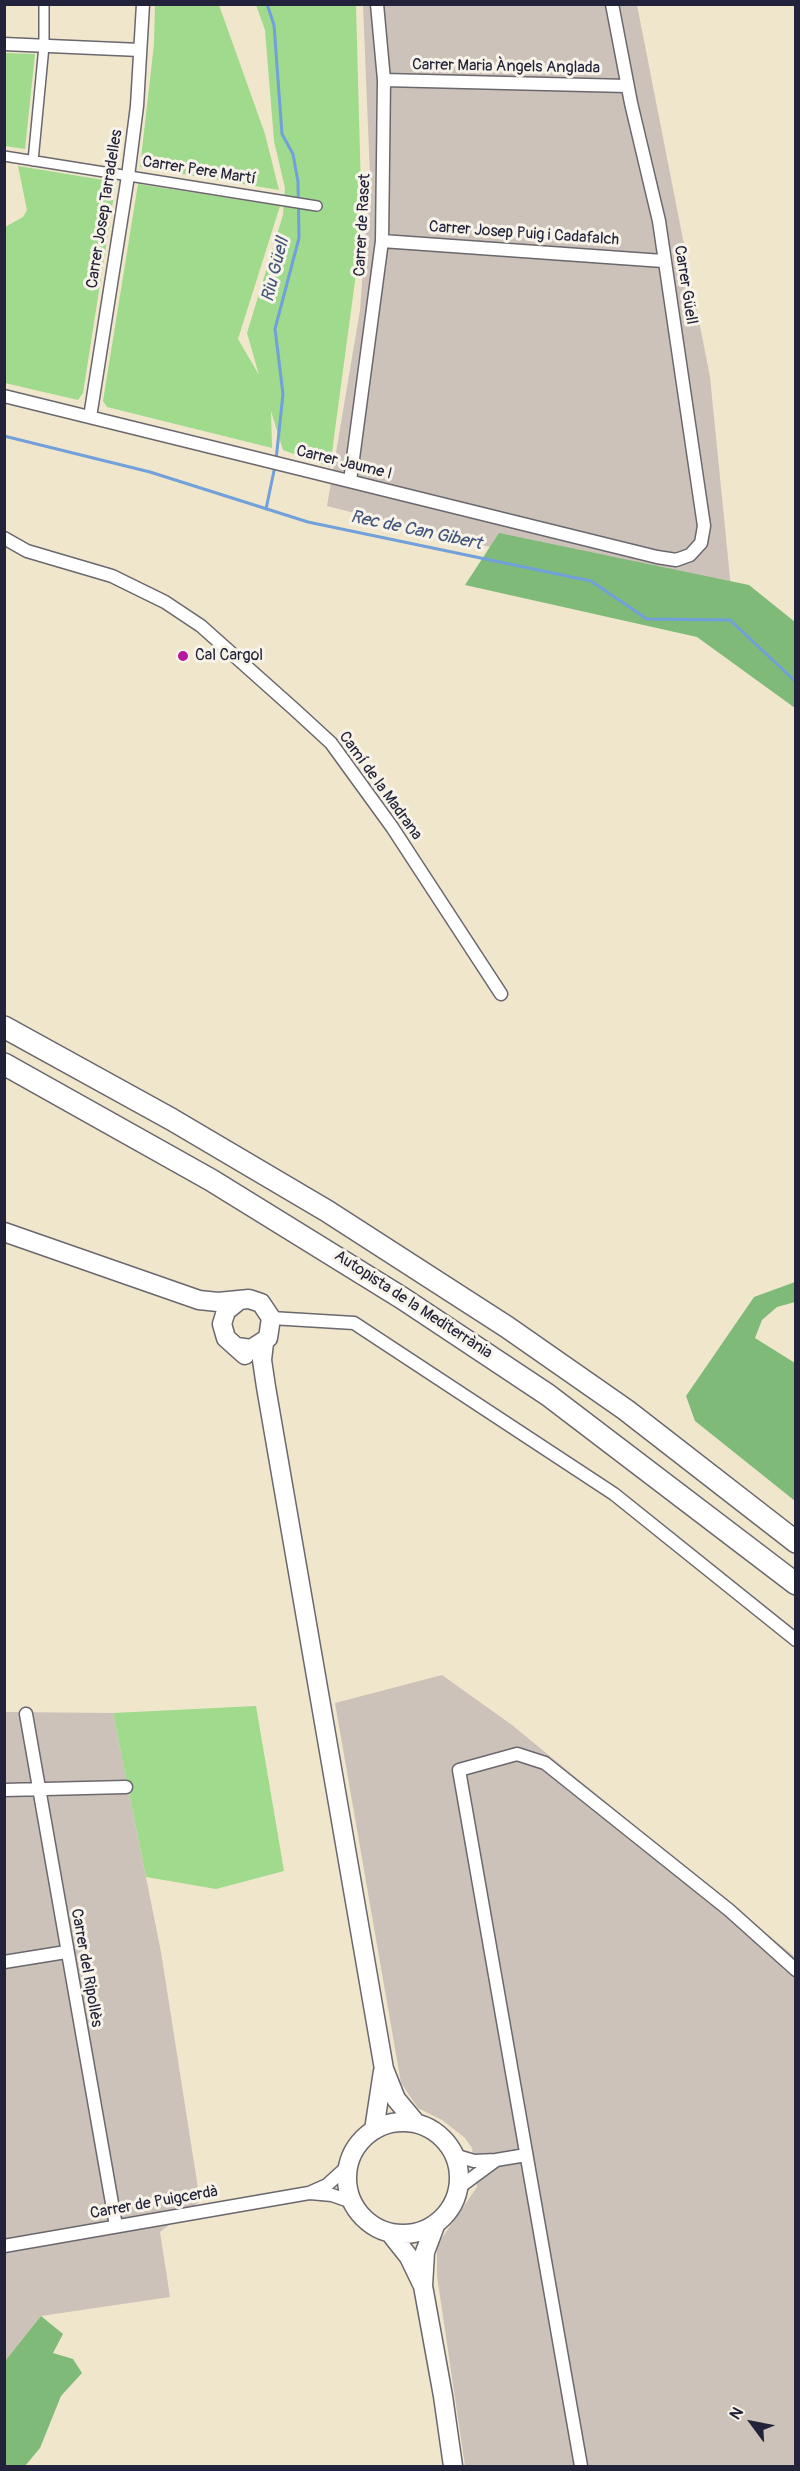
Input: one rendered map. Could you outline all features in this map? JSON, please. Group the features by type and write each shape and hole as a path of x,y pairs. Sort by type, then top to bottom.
{"highway":[{"name":"Autopista de la Mediterrània","path":"4,1027 171,1119 317,1205 487,1314 626,1410 795,1542"},
{"name":"Autopista de la Mediterrània","path":"4,1064 232,1192 431,1316 548,1395 795,1584"}],"main road":[{"path":"4,1232 199,1300 237,1302 255,1300 266,1307 271,1318 271,1332 264,1343 261,1360 384,2069 396,2099 416,2123 435,2132 454,2156 458,2168 457,2189 448,2212 436,2223 422,2231 406,2234 390,2233 368,2222 352,2202 348,2184 349,2165 354,2151 374,2130 394,2123 416,2123"},
{"path":"199,1300 222,1324 226,1338 237,1347 266,1387"},
{"path":"222,1324 226,1311 237,1302"},
{"path":"237,1347 251,1349 264,1343"},
{"path":"374,2130 384,2069"},
{"path":"436,2223 425,2252 423,2286 453,2466"},
{"path":"390,2233 409,2257 423,2286"}],"street":[{"path":"33,160 44,46 44,4"},
{"name":"Carrer Josep Tarradelles","path":"90,417 128,176 143,4"},
{"name":"Carrer de Raset","path":"350,481 382,241 384,80 377,4"},
{"name":"Carrer Güell","path":"612,4 627,86 659,221 663,261 704,526 703,537 697,549 684,558 676,560"},
{"path":"4,44 140,50"},
{"name":"Carrer Maria Àngels Anglada","path":"384,80 627,86"},
{"name":"Carrer Pere Martí","path":"4,156 317,206"},
{"name":"Carrer Josep Puig i Cadafalch","path":"382,241 663,261"},
{"name":"Carrer Jaume I","path":"4,396 676,560"},
{"name":"Camí de la Madrana","path":"4,538 27,551 112,576 165,602 201,626 302,716 331,743 392,827 501,994"},
{"path":"271,1318 354,1323 614,1494 795,1640"},
{"name":"Carrer del Ripollès","path":"26,1714 66,1952 116,2226"},
{"path":"581,2466 459,1770 518,1754 545,1763 729,1910 795,1970"},
{"path":"4,1790 126,1787"},
{"path":"4,1962 66,1952"},
{"path":"454,2156 474,2161 526,2155"},
{"path":"457,2189 496,2160"},
{"name":"Carrer de Puigcerdà","path":"4,2246 309,2193 327,2185 349,2165"},
{"name":"Carrer de Puigcerdà","path":"309,2193 332,2195 352,2202"}],"shaded area":[{"path":"363,5 637,5 710,377 733,608 327,506 360,310 370,176"},
{"path":"442,1675 512,1725 795,1957 795,2466 465,2466 437,2276 437,2245 477,2187 472,2148 465,2138 442,2120 418,2108 401,2083 335,1703"},
{"path":"5,1712 113,1713 161,1952 200,2201 160,2232 170,2297 41,2316 5,2361"}],"green space":[{"path":"155,5 219,5 265,134 279,190 140,167 154,44"},
{"path":"256,5 356,5 362,229 330,467 283,450 271,411 272,448 107,407 103,401 138,184 280,206 238,339 259,375 247,333 283,215 285,188 274,141 265,30"},
{"path":"5,53 35,54 25,149 5,146"},
{"path":"18,166 116,182 83,393 78,400 5,383 5,227 23,217 27,210"},
{"path":"499,533 749,585 795,622 795,708 697,637 465,585"},
{"path":"795,1282 795,1302 777,1307 762,1320 755,1338 795,1363 795,1501 695,1421 686,1396 754,1297"},
{"path":"256,1706 284,1871 216,1889 146,1877 113,1713"},
{"path":"41,2316 63,2334 53,2353 73,2359 82,2373 61,2396 40,2448 25,2466 5,2466 5,2361"}],"waterway":[{"name":"Riu Güell","path":"267,4 274,25 282,134 293,154 298,182 299,238 275,329 283,394 276,460"},
{"name":"Rec de Can Gibert","path":"4,436 150,472 308,522 591,581 647,619 730,620 796,682"},
{"name":"Riu Güell","path":"266,509 275,466"}],"place":[{"name":"Cal Cargol","path":"183,656"}]}
